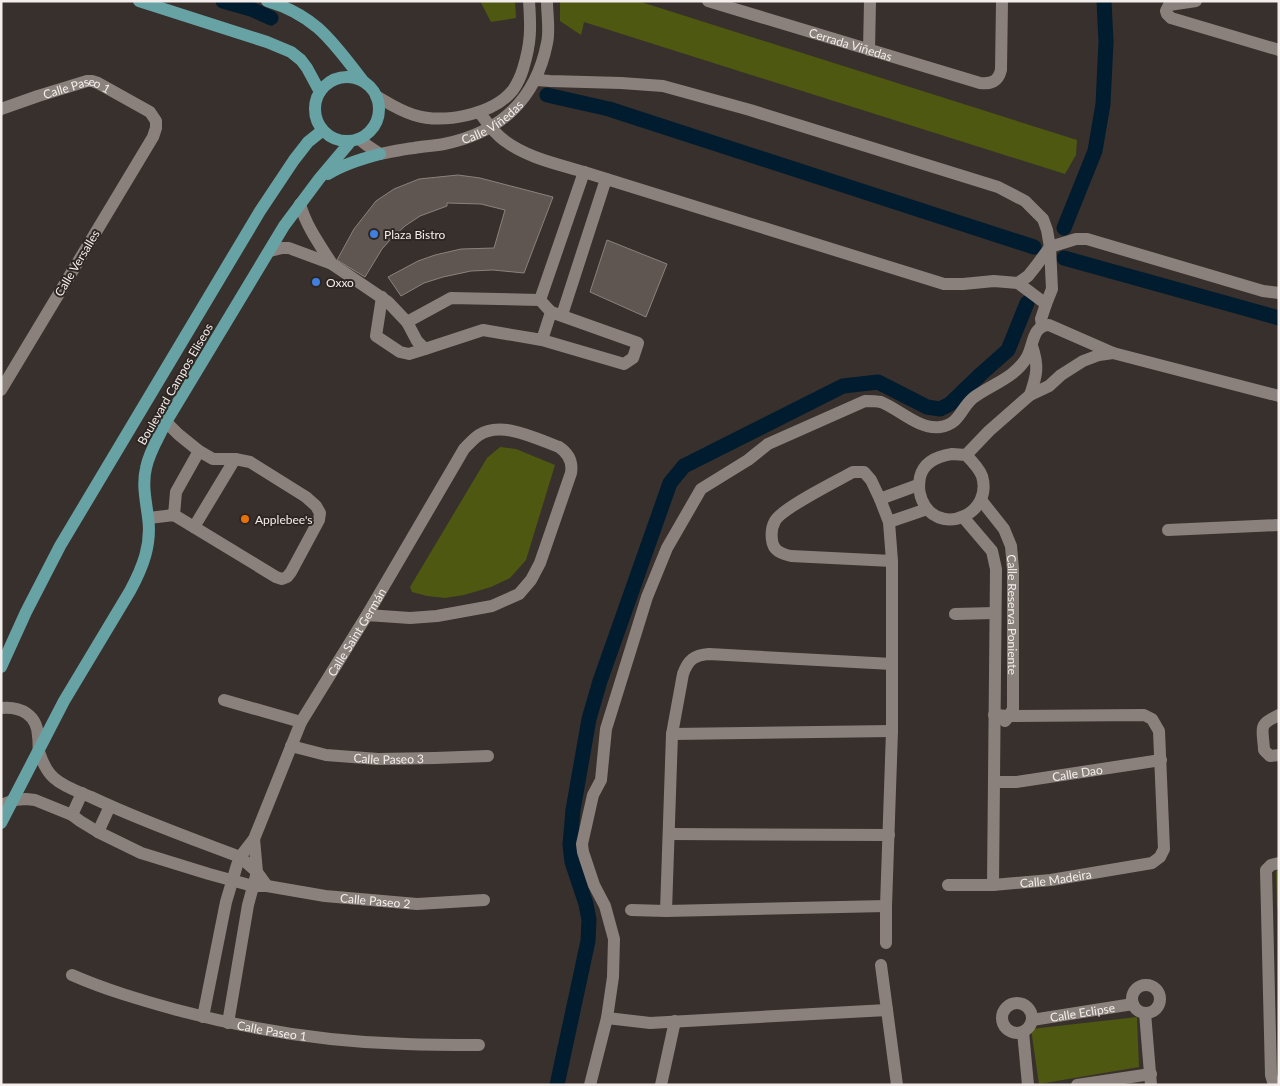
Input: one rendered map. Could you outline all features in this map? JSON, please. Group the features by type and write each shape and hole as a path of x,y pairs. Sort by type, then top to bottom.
{"main road":[{"path":"139,1 267,42 290,52 301,60 320,92"},
{"path":"267,1 303,18 318,28 376,96 379,106 378,116 368,134 355,140 341,141 331,137 317,122 316,101 320,92 326,84 334,79 344,77 363,81"},
{"name":"Boulevard Campos Eliseos","path":"1,667 26,612 60,546 260,211 308,142 323,130"},
{"name":"Boulevard Campos Eliseos","path":"1,823 64,701 140,572 148,545 149,518 144,486 146,468 166,422 284,226 319,179 355,140"},
{"path":"319,179 352,162 380,154"}],"street":[{"name":"Calle Viñedas","path":"376,96 392,106 414,115 437,118 480,112 502,101 514,89 528,52 531,37 529,1"},
{"name":"Calle Viñedas","path":"380,154 461,140 490,127 512,111 525,97 536,80 543,60 548,41 547,1"},
{"name":"Cerrada Viñedas","path":"708,1 737,6 869,50 980,83 994,82 1001,70 1002,1"},
{"path":"869,50 870,1"},
{"path":"1196,1 1170,5 1166,11 1167,14 1171,18 1279,50"},
{"path":"531,37 548,41"},
{"path":"536,80 663,86 750,110 998,187 1026,201 1043,219 1047,230 1050,247 1052,289 1041,318 1042,326"},
{"name":"Calle Paseo 1","path":"1,109 38,96 92,81 150,112 156,122 153,137"},
{"path":"480,112 490,127 505,141 528,154 944,284 994,281 1018,283 1046,304"},
{"name":"Calle Versalles","path":"1,390 153,137"},
{"path":"355,140 380,154"},
{"path":"540,300 584,172"},
{"path":"542,340 557,314 606,179"},
{"path":"300,204 309,228 332,264"},
{"path":"1018,283 1028,276 1050,247 1076,239 1087,239 1264,291 1279,293"},
{"path":"270,251 289,248 332,264 388,302 407,322 417,341 425,349"},
{"path":"382,297 376,336 400,352 409,354 483,330 542,340 624,364 633,358 638,343 557,314 540,300 451,298 407,322"},
{"path":"590,1085 607,1018 614,977 614,940 605,906 594,885 582,844 593,795 601,780 606,729 647,597 667,548 701,488 748,460 768,444 865,401 880,402 925,426 941,427 950,424 956,420 973,399 1011,376 1019,368 1028,356 1036,331 1042,326 1049,326 1113,353 1279,396"},
{"path":"1030,395 1037,369 1037,359 1032,346"},
{"path":"966,455 989,431 1030,395 1049,386 1083,361 1099,355 1113,353"},
{"path":"149,518 174,515 282,579 287,578 291,572 319,520 320,514 316,506 306,497 250,462 235,459 213,459 199,451 166,422"},
{"name":"Calle Saint Germán","path":"203,1017 226,902 240,857 254,839 301,722 367,615 464,449 479,435 504,429 516,431 559,446 564,450 570,459 571,473 540,563 531,580 519,594 492,606 437,616 410,618 367,615"},
{"path":"174,515 176,492 199,451"},
{"path":"952,454 966,455 982,475 984,488 981,500 974,511 963,517 950,519 938,516 927,509 920,498 918,486 921,473 929,463 940,456 952,454"},
{"path":"194,527 235,459"},
{"path":"886,943 892,731 892,561 889,522 871,480 864,472 853,472 786,510 775,520 771,532 772,544 780,553 791,556 892,561"},
{"path":"880,499 918,486"},
{"name":"Calle Reserva Poniente","path":"981,500 1004,528 1011,546 1013,569 1013,709 1009,716"},
{"path":"889,522 927,509"},
{"name":"Calle Reserva Poniente","path":"963,517 992,551 996,569 993,885"},
{"path":"1168,530 1279,525"},
{"path":"955,614 995,613"},
{"path":"666,911 672,734 683,674 686,666 692,659 700,655 709,654 892,664"},
{"path":"224,700 301,722"},
{"path":"1,708 10,707 18,709 32,718 36,725 38,750 43,764 54,778 110,806 240,857 257,872 267,886"},
{"path":"994,715 1144,715 1152,719 1159,731 1160,760"},
{"path":"995,732 1009,716"},
{"path":"1279,716 1264,725 1263,728 1264,750 1270,756 1279,756"},
{"path":"672,734 892,731"},
{"name":"Calle Paseo 3","path":"291,746 326,755 378,758 488,756"},
{"name":"Calle Dao","path":"994,782 1016,782 1160,760"},
{"name":"Calle Madeira","path":"948,885 993,885 1051,880 1152,863 1160,857 1164,849 1160,760"},
{"path":"72,815 82,793"},
{"name":"Calle Paseo 2","path":"14,800 26,798 35,800 72,815 98,832 142,853 253,886 267,886 326,896 417,904 484,900"},
{"path":"1,805 14,800"},
{"path":"98,832 110,806"},
{"path":"669,834 889,835"},
{"name":"Calle Saint Germán","path":"228,1023 248,905 257,872 254,839"},
{"path":"1274,1085 1271,1075 1274,1036 1273,927 1266,870 1271,865 1279,863"},
{"path":"631,910 666,911 886,906"},
{"path":"880,965 897,1085"},
{"name":"Calle Paseo 1","path":"72,976 135,999 228,1023 280,1032 345,1040 406,1044 479,1045"},
{"path":"1144,985 1153,987 1159,995 1159,1003 1153,1010 1145,1013 1137,1009 1133,1004 1132,997 1136,989 1144,985"},
{"path":"1013,1004 1022,1004 1030,1011 1032,1020 1023,1032 1014,1032 1006,1028 1002,1018 1005,1010 1013,1004"},
{"name":"Calle Eclipse","path":"1032,1020 1133,1004"},
{"path":"607,1018 650,1023 887,1010"},
{"path":"1078,1085 1151,1080 1145,1013"},
{"path":"662,1085 675,1021"},
{"path":"1023,1032 1028,1085"}],"green space":[{"path":"480,1 515,1 516,18 491,22"},
{"path":"560,1 638,1 1077,140 1076,155 1065,174 584,22 581,35 560,21"},
{"path":"500,447 516,449 555,465 526,560 510,578 491,587 464,595 445,598 412,592 410,587 487,458"},
{"path":"1276,871 1279,871 1279,909 1277,909"},
{"path":"1137,1017 1139,1067 1039,1084 1031,1029"}],"building":[{"name":"Plaza Bistro","path":"458,175 480,178 553,197 524,273 493,270 471,271 424,283 401,296 388,277 418,261 435,255 461,249 494,248 505,210 481,204 447,203 447,206 420,216 391,239 382,249 365,277 337,260 354,229 376,201 394,189 419,179"},
{"path":"607,240 667,264 646,317 590,292"}],"waterway":[{"path":"223,1 251,9 271,18"},
{"path":"1064,228 1095,151 1103,104 1106,42 1104,1"},
{"path":"547,95 609,109 1034,247"},
{"path":"1064,258 1279,318"},
{"path":"557,1085 588,941 589,920 586,904 572,862 570,845 573,810 589,719 600,681 670,483 684,466 843,386 878,382 927,407 940,409 950,404 1008,350 1027,303"}],"place":[{"name":"Plaza Bistro","path":"374,234"},
{"name":"Oxxo","path":"316,282"},
{"name":"Applebee's","path":"245,519"}]}
